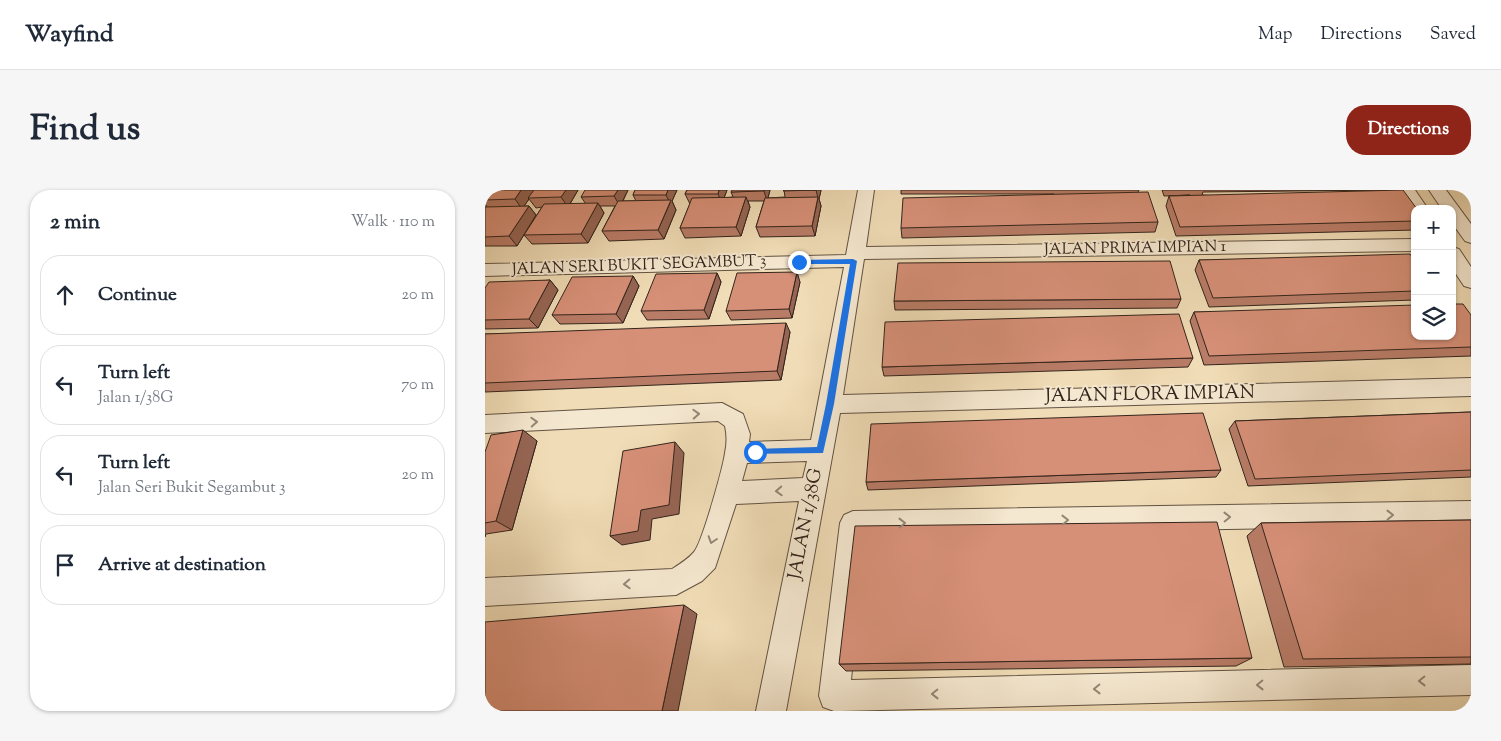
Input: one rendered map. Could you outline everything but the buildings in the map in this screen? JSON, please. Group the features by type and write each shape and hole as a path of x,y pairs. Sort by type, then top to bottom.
{"street":[{"name":"JALAN 1/38G","path":"771,711 830,404 866,190"},
{"path":"1407,190 1417,205"},
{"path":"1437,190 1448,205"},
{"path":"1456,211 1471,209"},
{"path":"1456,216 1471,237"},
{"name":"JALAN PRIMA IMPIAN 1","path":"854,257 1411,245"},
{"name":"JALAN SERI BUKIT SEGAMBUT 3","path":"485,270 854,257"},
{"path":"1456,259 1471,281"},
{"name":"JALAN FLORA IMPIAN","path":"830,404 1471,387"},
{"path":"485,424 723,412 735,421 738,434 737,453 727,493 706,559 693,572 676,582 485,592"},
{"path":"737,453 820,450"},
{"path":"727,493 813,489"},
{"path":"1471,513 853,524 834,696 1471,680"}],"route":[{"path":"755,452 820,450 830,404 853,261 799,262"}]}
